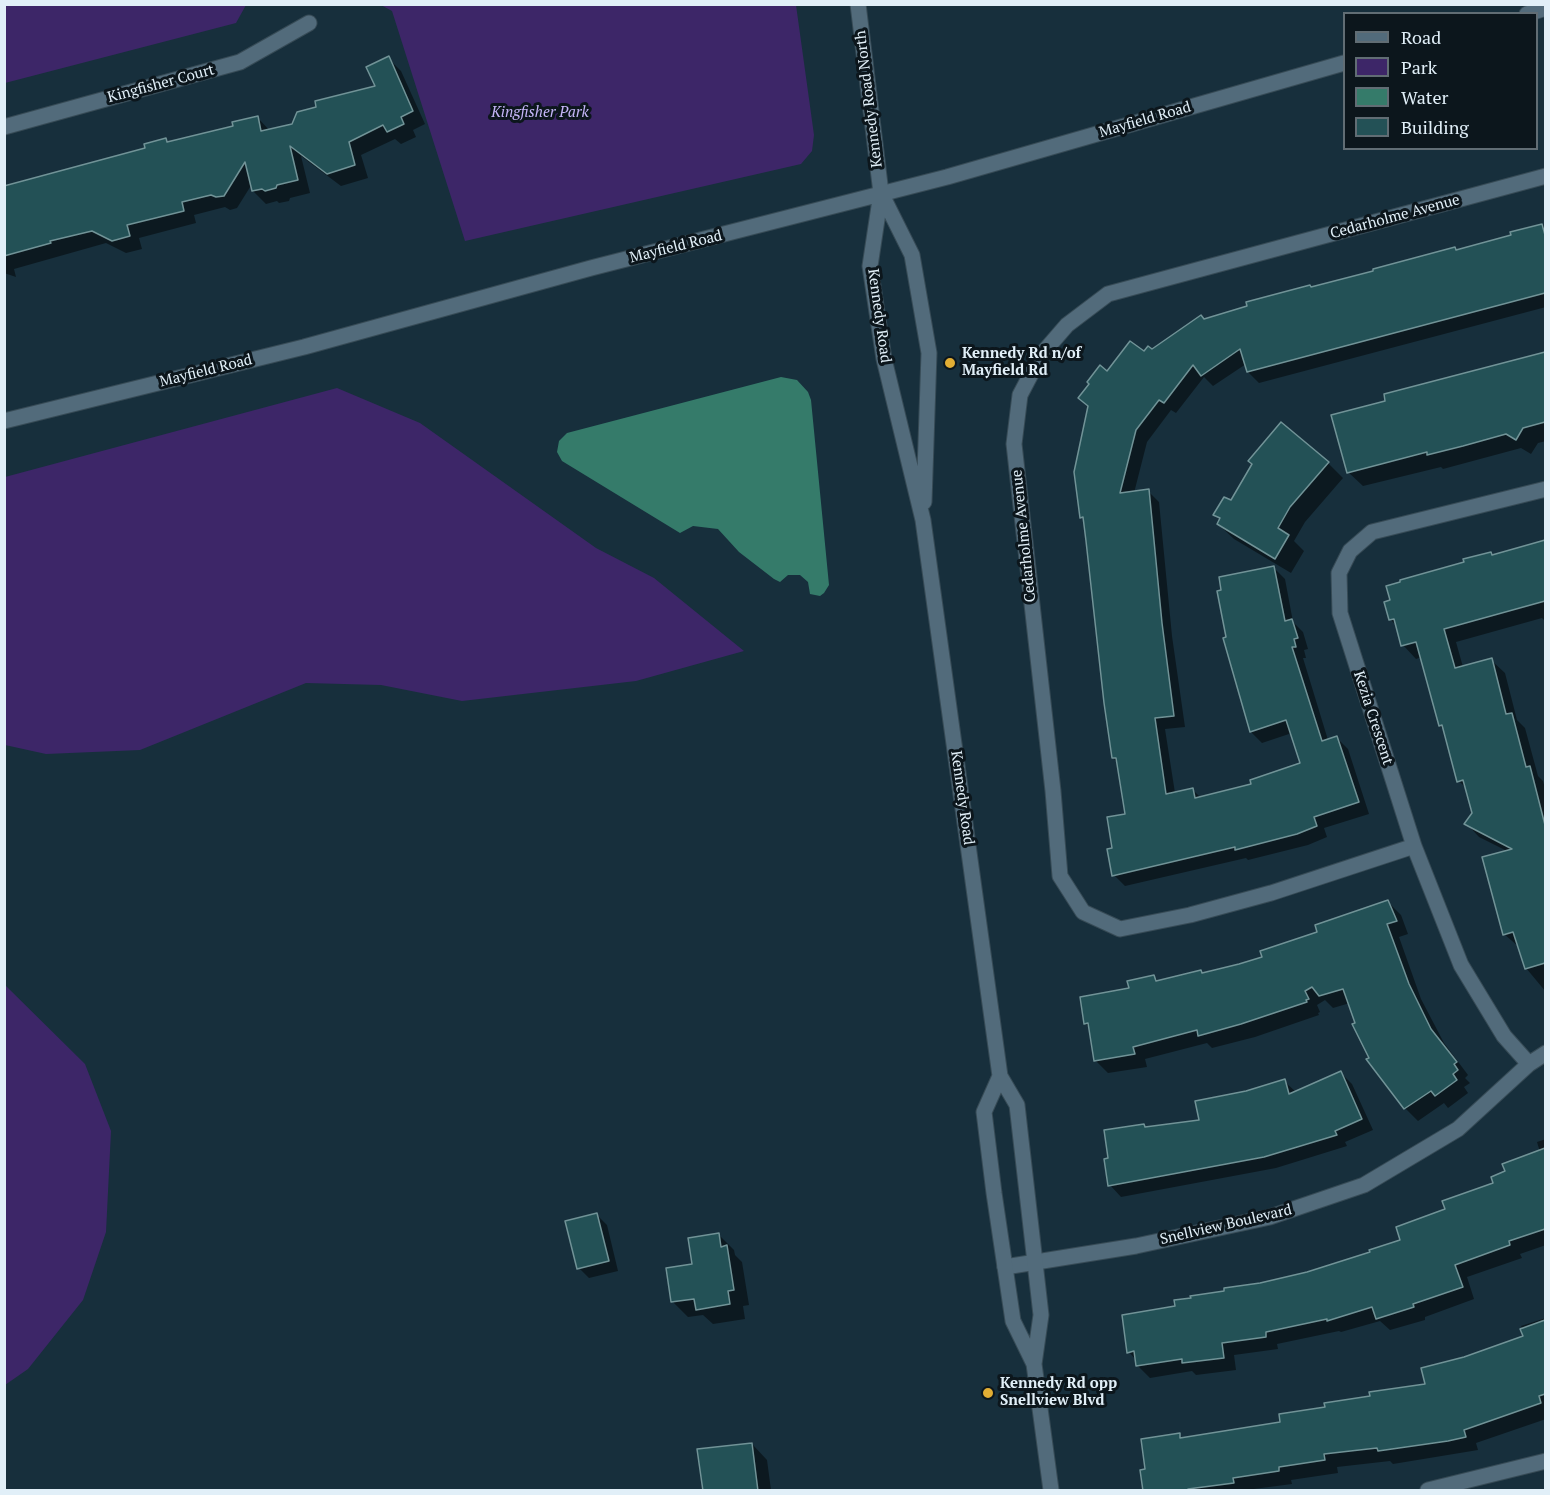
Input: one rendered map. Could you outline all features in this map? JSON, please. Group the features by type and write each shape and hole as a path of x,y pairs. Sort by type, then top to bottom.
{"main road":[{"name":"Kennedy Road North","path":"858,4 881,193"},
{"name":"Kingfisher Court","path":"4,127 240,62 309,23"},
{"name":"Mayfield Road","path":"4,421 304,347 591,268 947,177 1343,63"},
{"name":"Cedarholme Avenue","path":"1414,846 1271,893 1190,915 1120,929 1083,912 1060,876 1052,779 1014,444 1020,395 1041,355 1067,325 1108,294 1545,176"},
{"name":"Kennedy Road","path":"881,193 912,255 929,353 923,520"},
{"name":"Kennedy Road","path":"881,193 870,266 884,359 923,520 1000,1076 1017,1105 1041,1315 1034,1364 1051,1491"},
{"name":"Kezia Crescent","path":"1529,1064 1504,1036 1461,965 1414,846 1340,613 1339,573 1350,550 1372,532 1545,489"},
{"name":"Snellview Boulevard","path":"1005,1267 1136,1246 1270,1217 1364,1185 1458,1129 1529,1064 1545,1053"},
{"name":"Kennedy Road","path":"1000,1076 984,1112 1013,1321 1034,1364"},
{"path":"1428,1491 1462,1487 1545,1461"}],"green space":[{"path":"5,4 246,5 236,23 5,83"},
{"name":"Kingfisher Park","path":"381,5 796,5 814,135 812,151 801,164 465,241 392,11"},
{"path":"337,388 420,423 596,548 654,578 744,651 636,681 462,701 381,685 306,683 140,750 46,754 5,745 5,477"},
{"path":"4,984 85,1064 111,1131 106,1232 83,1300 28,1369 5,1385"}],"water":[{"path":"781,377 797,380 808,392 811,400 829,585 820,596 810,594 808,582 800,575 788,575 780,582 774,579 739,552 718,529 693,526 680,533 562,461 557,452 559,441 567,433"}],"building":[{"path":"389,56 413,111 401,117 404,124 387,132 383,125 349,142 355,165 327,174 290,146 298,180 277,185 276,188 265,191 262,189 252,191 245,162 224,196 211,195 182,202 184,211 127,225 130,236 112,241 92,231 50,241 51,243 4,256 4,186 145,148 144,144 166,138 167,142 233,126 232,122 258,116 261,131 292,124 297,112 316,107 315,101 375,86 366,67"},
{"path":"1542,224 1545,235 1545,293 1247,372 1240,349 1201,376 1193,365 1164,403 1159,400 1136,430 1120,493 1149,489 1174,716 1155,718 1166,794 1193,788 1195,798 1251,784 1250,780 1300,763 1286,720 1250,732 1223,638 1226,637 1217,591 1221,590 1219,577 1274,566 1285,621 1292,619 1298,638 1294,639 1296,647 1292,647 1322,741 1337,736 1359,802 1314,817 1317,826 1297,834 1235,850 1235,847 1112,876 1107,849 1112,848 1107,817 1125,814 1116,758 1112,758 1083,517 1080,518 1074,472 1088,406 1078,398 1089,384 1087,382 1100,365 1107,371 1130,341 1144,351 1148,346 1152,349 1201,315 1204,319 1247,306 1246,302 1373,271 1373,269 1455,247 1456,250"},
{"path":"1545,352 1545,422 1523,428 1516,440 1506,434 1347,473 1331,415 1385,401 1384,394"},
{"path":"1281,422 1329,462 1290,507 1278,528 1289,535 1275,559 1217,524 1220,518 1213,515 1224,497 1231,500 1252,464 1248,461"},
{"path":"1545,540 1545,601 1444,629 1455,668 1492,658 1506,714 1512,713 1526,767 1530,766 1545,825 1545,963 1525,969 1513,932 1503,935 1482,857 1512,849 1464,824 1472,813 1463,780 1457,782 1416,642 1401,646 1394,619 1389,620 1384,602 1390,600 1386,586 1400,582 1400,580 1464,562 1463,559 1491,552 1492,555"},
{"path":"1388,900 1397,921 1387,924 1409,984 1431,1029 1457,1062 1454,1064 1458,1070 1453,1074 1457,1080 1435,1096 1431,1091 1404,1109 1366,1059 1369,1058 1352,1024 1355,1023 1343,989 1319,996 1312,987 1305,991 1309,999 1306,1000 1307,1002 1198,1036 1197,1030 1133,1047 1135,1054 1094,1061 1088,1023 1084,1024 1080,997 1129,988 1127,981 1154,975 1156,981 1201,970 1202,973 1262,957 1260,951 1317,932 1315,925"},
{"path":"1341,1071 1362,1119 1335,1131 1337,1135 1264,1157 1108,1186 1104,1159 1108,1158 1104,1130 1199,1120 1195,1101 1246,1091 1285,1079 1289,1094"},
{"path":"1545,1148 1545,1229 1509,1241 1510,1245 1455,1265 1463,1287 1413,1304 1414,1307 1376,1319 1372,1307 1327,1321 1327,1319 1266,1332 1266,1337 1222,1343 1224,1358 1182,1363 1182,1359 1136,1366 1134,1351 1127,1353 1122,1315 1175,1306 1174,1300 1307,1272 1370,1252 1369,1250 1400,1240 1396,1227 1445,1209 1442,1201 1493,1183 1491,1177 1505,1171 1502,1164"},
{"path":"597,1213 609,1261 577,1269 565,1221"},
{"path":"719,1233 721,1247 727,1245 734,1290 728,1291 730,1304 696,1310 694,1299 671,1302 666,1268 692,1264 688,1238"},
{"path":"1545,1320 1545,1394 1539,1396 1541,1403 1464,1430 1466,1437 1378,1451 1377,1448 1324,1454 1325,1460 1279,1467 1279,1471 1233,1478 1234,1483 1188,1489 1188,1491 1143,1491 1140,1470 1145,1469 1141,1439 1180,1433 1180,1438 1280,1422 1279,1414 1325,1407 1324,1403 1370,1396 1369,1392 1425,1384 1421,1368 1464,1357 1523,1336 1520,1329"},
{"path":"752,1443 758,1491 703,1491 697,1449"}],"place":[{"name":"Kennedy Rd n/of Mayfield Rd","path":"950,363"},
{"name":"Kennedy Rd opp Snellview Blvd","path":"988,1393"}]}
